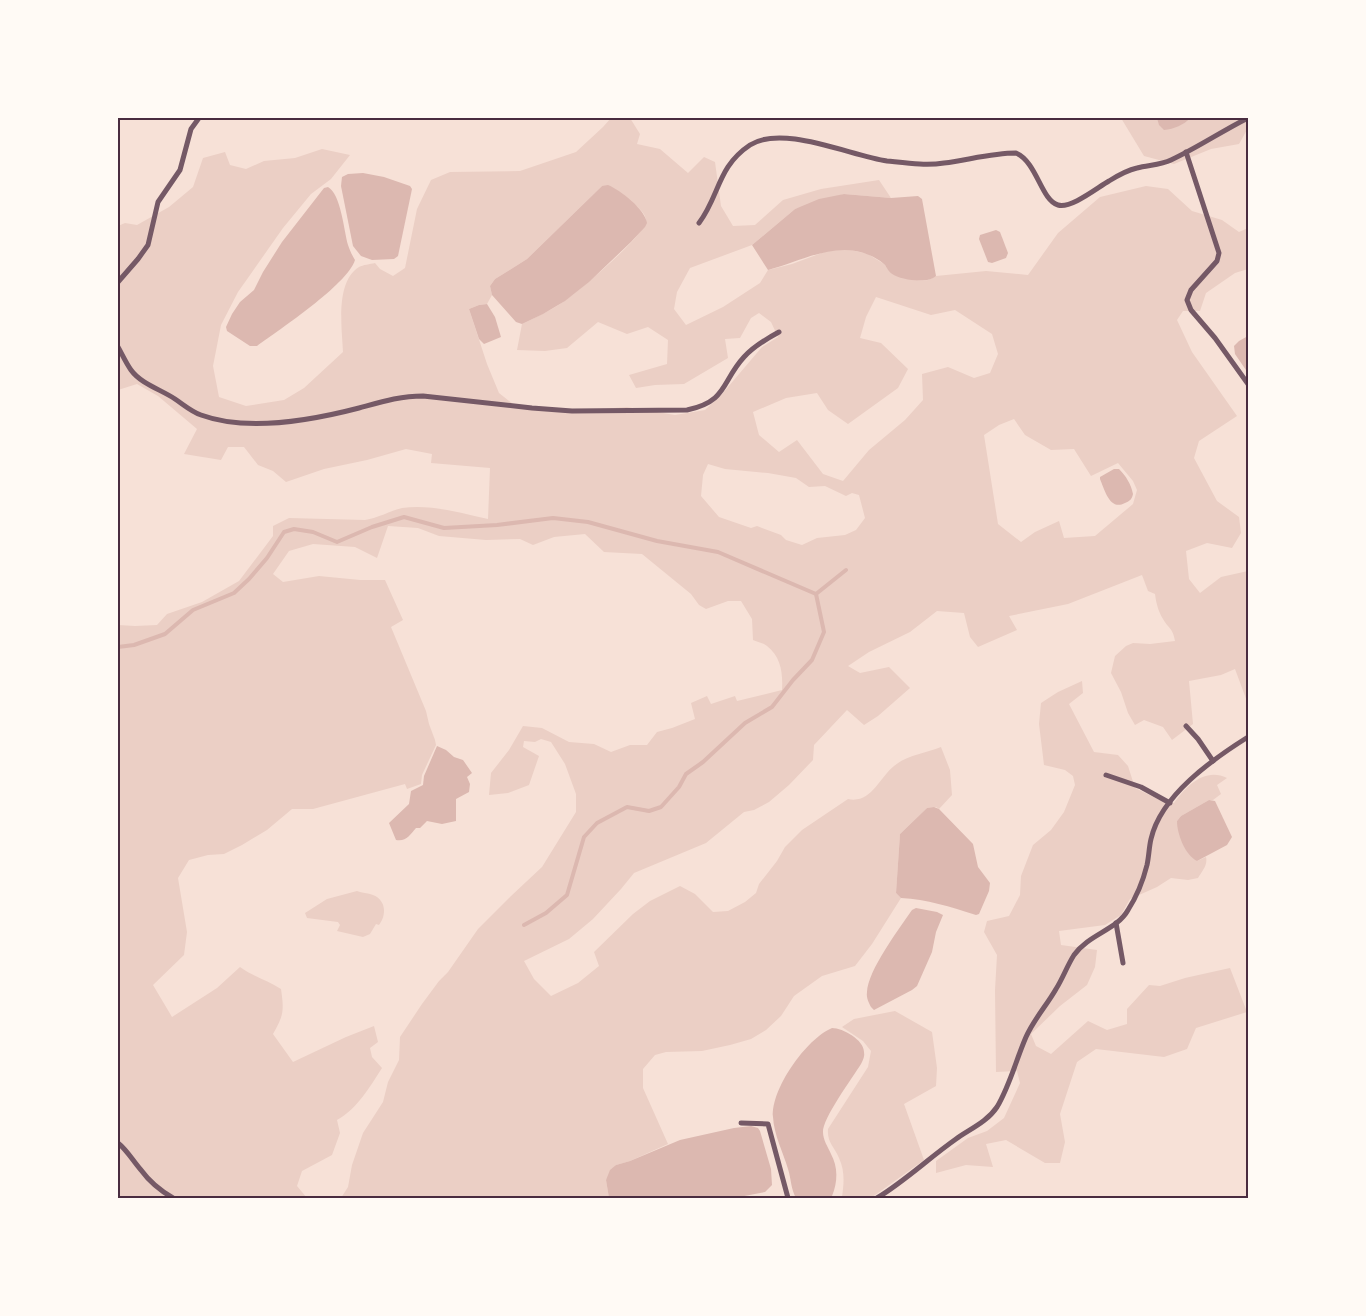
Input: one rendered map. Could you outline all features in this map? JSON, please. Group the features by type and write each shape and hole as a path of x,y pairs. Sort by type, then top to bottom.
{"street":[{"path":"118,282 148,245 158,202 180,170 191,129 199,118"},
{"path":"699,223 706,213 720,178 728,165 739,153 753,144 764,140 795,139 817,143 861,156 919,164 941,164 1016,153 1023,156 1050,198 1055,204 1061,206 1077,200 1128,171 1169,161 1248,118"},
{"path":"1186,152 1218,253 1218,261 1191,290 1187,300 1191,310 1215,338 1248,384"},
{"path":"118,347 132,371 141,379 200,415 225,422 275,424 359,408 391,398 408,396 572,411 687,410 703,406 719,395 743,357 754,347 779,332"},
{"path":"1186,726 1198,739 1213,761"},
{"path":"877,1198 908,1177 956,1139 972,1130 997,1107 1013,1072 1026,1036 1056,989 1070,962 1085,942 1124,917 1141,886 1156,823 1176,794 1213,761 1248,737"},
{"path":"1106,775 1141,787 1170,803"},
{"path":"1116,923 1123,962"},
{"path":"741,1123 768,1124 788,1198"},
{"path":"118,1143 142,1172 165,1193 174,1198"}],"shaded area":[{"path":"611,118 630,118 640,134 637,144 660,149 688,173 704,157 715,162 721,206 733,226 755,225 783,200 821,189 879,180 891,198 844,194 795,209 752,245 690,268 677,292 674,309 686,325 723,307 760,283 768,270 792,264 827,251 847,249 868,254 884,264 892,274 921,281 936,276 986,271 1028,275 1058,233 1100,197 1146,186 1168,189 1192,211 1222,220 1239,232 1248,228 1248,269 1235,273 1206,293 1200,311 1183,311 1177,320 1192,352 1237,416 1199,441 1194,458 1217,501 1239,517 1241,533 1232,548 1207,543 1186,551 1189,579 1200,593 1221,577 1248,571 1248,704 1235,669 1221,675 1189,681 1193,724 1172,740 1163,727 1144,720 1135,725 1111,673 1115,656 1126,646 1133,643 1150,644 1175,641 1172,631 1160,613 1155,594 1148,591 1142,575 1068,604 1009,616 1017,630 978,647 970,637 964,613 937,611 910,632 869,652 848,666 860,673 889,667 910,688 878,716 864,725 847,710 814,745 813,760 789,785 769,802 754,810 744,812 706,843 634,873 593,919 569,939 524,961 534,979 551,996 578,983 599,966 594,952 633,914 650,901 680,886 695,894 713,912 728,911 745,902 756,893 759,884 777,861 785,847 802,830 848,799 856,800 869,794 899,762 941,747 950,770 952,795 939,809 936,807 927,808 900,834 896,893 901,898 872,944 855,966 822,976 794,996 781,1016 766,1030 751,1039 702,1051 666,1052 655,1055 643,1069 643,1088 668,1144 630,1161 616,1165 606,1180 609,1198 341,1198 348,1187 352,1165 363,1133 383,1102 388,1082 399,1060 400,1037 478,929 542,867 576,812 576,794 565,764 551,742 541,739 535,742 524,741 523,747 539,756 529,785 508,793 489,795 491,773 509,750 523,726 542,728 569,742 594,744 611,752 630,745 647,745 657,732 695,719 691,703 707,696 711,704 735,696 737,701 782,690 782,678 778,660 772,650 764,644 753,640 752,619 741,601 728,601 706,609 699,605 691,594 642,554 604,552 585,534 554,537 533,545 520,539 486,540 439,536 418,528 388,526 377,558 355,547 313,544 289,551 273,574 283,582 319,576 360,580 385,580 403,620 391,627 426,711 436,745 422,775 421,784 407,789 405,784 313,809 292,809 267,830 224,854 208,855 189,860 178,878 187,932 184,955 153,985 172,1017 217,988 240,967 281,989 282,1012 273,1034 293,1062 374,1026 378,1042 370,1048 372,1057 382,1068 357,1104 337,1120 340,1133 332,1155 302,1171 297,1186 307,1198 118,1198 118,625 157,625 167,614 202,602 239,581 273,536 273,526 289,518 365,520 402,508 424,507 488,519 490,468 431,463 432,454 406,449 324,469 286,482 273,471 258,465 244,447 228,447 221,460 184,454 197,429 158,396 137,384 118,390 118,226 125,223 137,225 169,207 193,187 203,158 225,152 230,165 246,169 264,161 295,158 322,149 350,155 331,179 311,194 283,228 238,292 221,325 213,366 219,397 246,406 284,400 304,388 343,352 341,319 343,294 351,274 359,267 375,263 380,269 393,276 405,268 417,209 431,180 450,172 520,171 576,152","holes":["602,186 635,205 644,215 646,220 644,227 624,250 596,276 563,302 522,324 517,350 545,351 567,348 598,322 627,334 648,327 668,340 667,364 629,375 636,388 684,384 728,358 725,339 740,338 751,318 759,313 771,322 778,337 762,347 722,394 705,410 675,415 627,407 574,411 513,404 499,393 487,364 469,309 487,304 492,295 490,286 495,279 527,259","876,297 931,315 955,310 992,334 998,354 990,373 974,378 948,367 922,374 923,400 905,420 869,450 843,481 823,474 797,440 779,452 759,435 753,412 786,398 817,393 828,410 848,424 898,388 908,369 881,343 860,338 866,317","1014,419 1025,435 1051,450 1074,449 1091,476 1118,463 1133,481 1137,490 1133,504 1095,536 1064,538 1059,521 1035,532 1021,542 998,524 984,435 999,425","708,464 725,469 796,478 809,487 825,486 846,496 852,493 859,495 865,518 856,530 845,535 817,538 802,545 786,540 781,535 757,526 751,528 719,517 701,496 703,475"]},
{"path":"1121,118 1248,118 1248,128 1239,144 1211,149 1174,164 1144,156"},
{"path":"1157,118 1190,118 1185,123 1164,130 1159,125"},
{"path":"363,173 384,177 410,186 412,189 398,256 394,259 372,260 361,256 353,246 341,186 342,177 348,174"},
{"path":"608,185 619,191 637,206 647,223 645,227 589,282 565,301 522,324 516,322 492,295 490,286 495,279 527,259 602,186"},
{"path":"328,187 336,197 339,205 348,245 355,260 340,282 327,294 257,346 250,346 227,331 226,327 232,314 240,302 254,290 282,242 324,188"},
{"path":"844,194 891,198 918,196 922,199 936,276 927,280 902,278 892,274 885,265 873,257 857,251 844,250 818,254 768,270 752,245 795,209 819,199"},
{"path":"996,230 1000,232 1008,253 1006,258 992,263 988,262 979,239 980,235"},
{"path":"487,304 495,317 501,337 484,344 479,339 469,309"},
{"path":"1248,336 1248,373 1235,354 1234,346"},
{"path":"1114,469 1119,469 1124,474 1133,494 1129,501 1120,505 1112,502 1106,494 1100,479 1100,477"},
{"path":"1082,681 1083,693 1069,704 1094,752 1118,755 1128,766 1135,788 1160,800 1174,803 1184,790 1197,780 1211,775 1227,778 1217,785 1221,794 1181,816 1177,821 1197,861 1206,857 1205,865 1198,878 1188,880 1171,878 1157,887 1130,899 1121,915 1105,925 1059,931 1061,945 1097,950 1095,967 1087,985 1060,1006 1031,1034 1036,1046 1051,1054 1088,1021 1107,1030 1127,1024 1127,1009 1149,985 1160,986 1185,978 1230,968 1247,1012 1196,1028 1187,1049 1164,1057 1096,1049 1077,1062 1060,1114 1065,1142 1060,1163 1045,1163 1006,1140 986,1144 993,1167 966,1165 936,1173 936,1161 968,1138 987,1131 1004,1118 1020,1083 1017,1071 996,1072 995,990 997,955 984,932 987,921 1009,916 1020,895 1021,876 1033,845 1051,830 1064,812 1075,785 1073,776 1065,770 1044,765 1039,724 1041,703 1058,692"},
{"path":"437,746 446,750 454,757 463,760 472,773 467,777 470,784 469,792 456,799 456,821 442,824 427,821 420,828 416,828 405,839 396,840 389,823 409,804 411,791 423,785 424,776"},
{"path":"1209,800 1215,801 1232,837 1227,845 1197,861 1182,844 1177,821 1181,816"},
{"path":"934,807 939,809 973,844 978,867 990,883 989,891 979,914 976,915 929,902 901,898 896,893 900,834 927,808"},
{"path":"357,891 377,897 383,904 382,921 379,925 376,924 370,934 363,937 337,931 340,925 338,922 307,918 305,913 327,899"},
{"path":"916,908 943,915 936,932 932,952 917,986 874,1010 867,998 869,983 873,973 892,938 912,910"},
{"path":"895,1011 932,1032 937,1068 936,1086 904,1104 924,1160 871,1198 840,1198 843,1192 843,1172 839,1158 830,1141 828,1129 868,1067 871,1051 863,1041 842,1027 854,1019"},
{"path":"832,1028 847,1032 857,1039 861,1043 864,1056 861,1064 832,1108 824,1126 824,1138 836,1169 836,1180 832,1196 826,1198 796,1198 775,1130 774,1106 784,1079 792,1066 812,1043"},
{"path":"751,1126 758,1128 760,1131 771,1169 772,1185 765,1192 734,1198 609,1198 606,1180 610,1170 616,1165 680,1140"}],"waterway":[{"path":"118,647 134,645 165,634 193,610 234,593 267,558 284,532 294,529 313,532 337,542 372,527 404,517 444,528 497,525 553,518 588,522 657,541 718,552 816,594"},
{"path":"524,925 546,913 567,895 584,837 597,823 627,807 649,811 661,807 679,787 686,774 703,762 745,723 772,707 793,680 812,660 824,632 816,594 846,570"}]}
